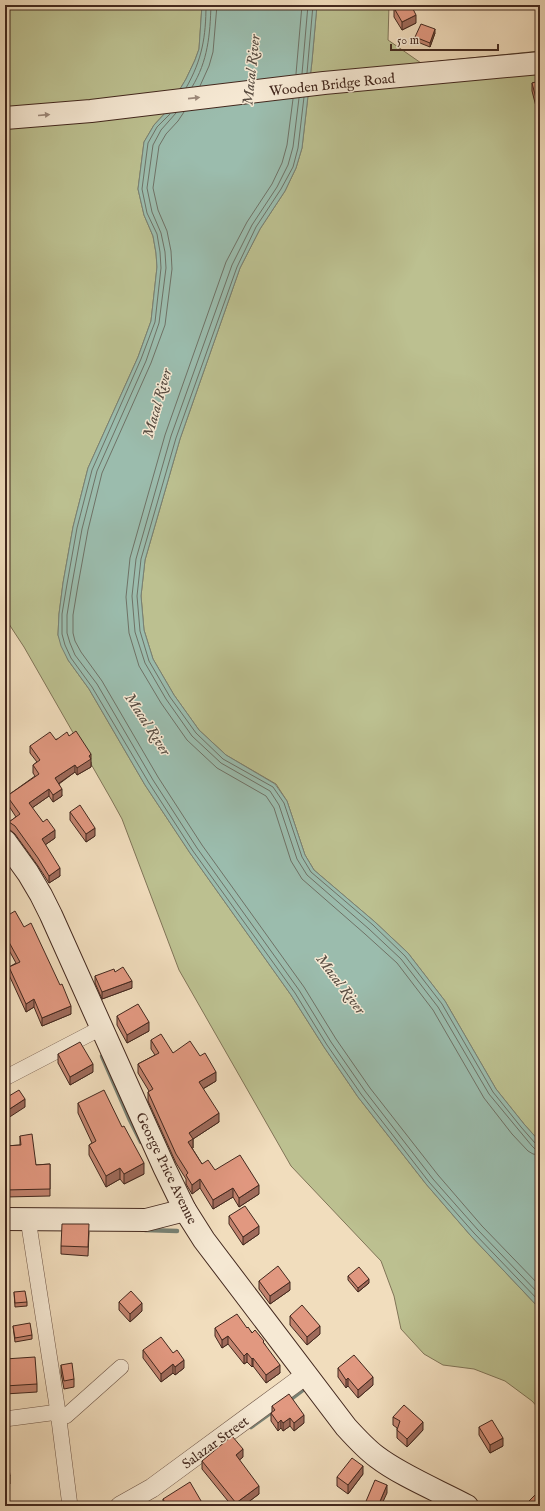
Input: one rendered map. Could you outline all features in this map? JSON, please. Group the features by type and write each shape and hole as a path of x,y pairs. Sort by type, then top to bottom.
{"main road":[{"name":"Wooden Bridge Road","path":"5,118 540,63"},
{"name":"George Price Avenue","path":"5,841 41,894 182,1204 204,1240 346,1427 361,1443 377,1458 467,1506"},
{"path":"5,1206 142,1208 182,1204"},
{"path":"5,1219 146,1220 182,1204"}],"street":[{"path":"5,1078 101,1028"},
{"path":"28,1220 58,1415 70,1506"},
{"path":"5,1419 58,1415 66,1416 121,1367"},
{"name":"Salazar Street","path":"120,1506 152,1488 307,1374"}],"green space":[{"path":"5,5 202,5 199,49 195,60 186,79 167,111 154,125 144,142 138,189 144,215 153,236 157,267 151,321 138,357 88,468 73,527 63,583 58,635 68,660 89,689 145,785 190,853 291,995 358,1097 426,1184 471,1236 540,1309 540,1410 532,1401 505,1381 474,1369 443,1365 424,1354 401,1329 394,1296 381,1261 291,1166 179,970 122,819 24,647 5,618"},
{"path":"317,5 389,5 388,40 421,63 540,51 540,1142 496,1089 445,1001 408,953 375,922 314,870 305,855 287,801 276,784 226,755 199,730 174,695 153,659 144,630 141,596 145,560 180,439 240,268 260,229 285,191 296,168 302,148"}],"water":[{"name":"Macal River","path":"202,5 317,5 302,148 296,168 285,191 260,229 240,268 180,439 145,560 141,596 144,630 153,659 174,695 199,730 226,755 275,784 287,801 305,855 314,870 375,922 408,953 445,1001 496,1089 540,1142 540,1309 471,1236 426,1184 358,1097 291,995 190,853 145,785 89,689 68,660 61,646 58,635 63,583 73,527 88,468 138,357 151,321 157,267 153,236 144,215 138,189 144,142 154,125 167,111 186,79 195,60 199,49"}],"building":[{"path":"400,5 411,5 416,15 402,22 394,8"},
{"path":"421,24 435,29 430,43 415,37"},
{"path":"540,81 540,110 539,110 532,83"},
{"path":"76,731 91,754 89,756 91,759 77,768 75,765 55,778 62,789 53,795 49,789 29,803 43,822 47,819 55,830 42,839 60,868 49,876 15,826 9,822 20,814 7,796 39,774 33,765 40,760 30,746 50,732 56,740 67,732 69,736"},
{"path":"80,805 95,828 86,834 70,812"},
{"path":"15,911 24,927 31,923 60,985 62,984 71,1006 42,1018 34,999 26,1004 9,967 20,962 5,935 5,917"},
{"path":"123,967 132,981 102,992 95,976 114,969 115,972"},
{"path":"138,1004 149,1022 127,1035 117,1016"},
{"path":"161,1034 173,1053 190,1041 200,1056 205,1053 216,1072 199,1082 219,1113 189,1133 193,1139 188,1142 202,1164 208,1160 215,1170 240,1155 259,1185 239,1198 233,1188 213,1200 200,1179 192,1185 186,1175 188,1173 176,1154 148,1092 153,1089 138,1064 159,1053 151,1040"},
{"path":"80,1042 93,1064 70,1077 58,1054"},
{"path":"19,1090 25,1099 5,1112 5,1093 7,1092 9,1096"},
{"path":"104,1090 122,1127 124,1126 144,1163 124,1174 120,1168 106,1176 89,1145 96,1141 78,1103"},
{"path":"32,1134 36,1165 50,1164 50,1189 5,1190 5,1146 21,1145 20,1136"},
{"path":"245,1206 259,1226 243,1237 229,1216"},
{"path":"62,1224 89,1224 88,1247 61,1246"},
{"path":"278,1266 290,1282 270,1296 259,1281"},
{"path":"359,1267 369,1279 358,1288 348,1276"},
{"path":"25,1291 27,1302 15,1303 14,1292"},
{"path":"131,1291 142,1303 130,1314 119,1302"},
{"path":"302,1305 320,1326 307,1337 290,1316"},
{"path":"237,1314 252,1333 255,1330 280,1365 266,1375 253,1358 252,1359 247,1353 244,1356 228,1336 222,1340 215,1328"},
{"path":"30,1323 32,1335 15,1338 13,1326"},
{"path":"161,1337 173,1353 177,1350 184,1360 175,1367 173,1364 161,1374 143,1350"},
{"path":"354,1355 373,1377 358,1390 348,1378 346,1380 338,1368"},
{"path":"35,1357 37,1384 5,1386 5,1359"},
{"path":"72,1363 74,1379 64,1381 61,1365"},
{"path":"289,1394 304,1415 294,1423 290,1418 283,1423 281,1420 278,1423 271,1413 275,1410 272,1406"},
{"path":"404,1405 423,1422 407,1439 397,1430 400,1421 393,1417"},
{"path":"492,1420 503,1438 490,1445 479,1427"},
{"path":"232,1436 243,1449 236,1455 259,1486 236,1503 202,1461"},
{"path":"352,1458 363,1466 348,1485 337,1477"},
{"path":"5,1460 8,1460 10,1476 5,1477"},
{"path":"375,1480 387,1485 378,1506 364,1506"},
{"path":"190,1482 204,1506 167,1506 163,1499"},
{"path":"540,1490 540,1506 526,1506 525,1505"}],"waterway":[{"path":"102,1056 141,1142"},
{"path":"145,1230 177,1231"},
{"path":"287,1402 308,1386"},
{"path":"251,1427 276,1409"}]}
